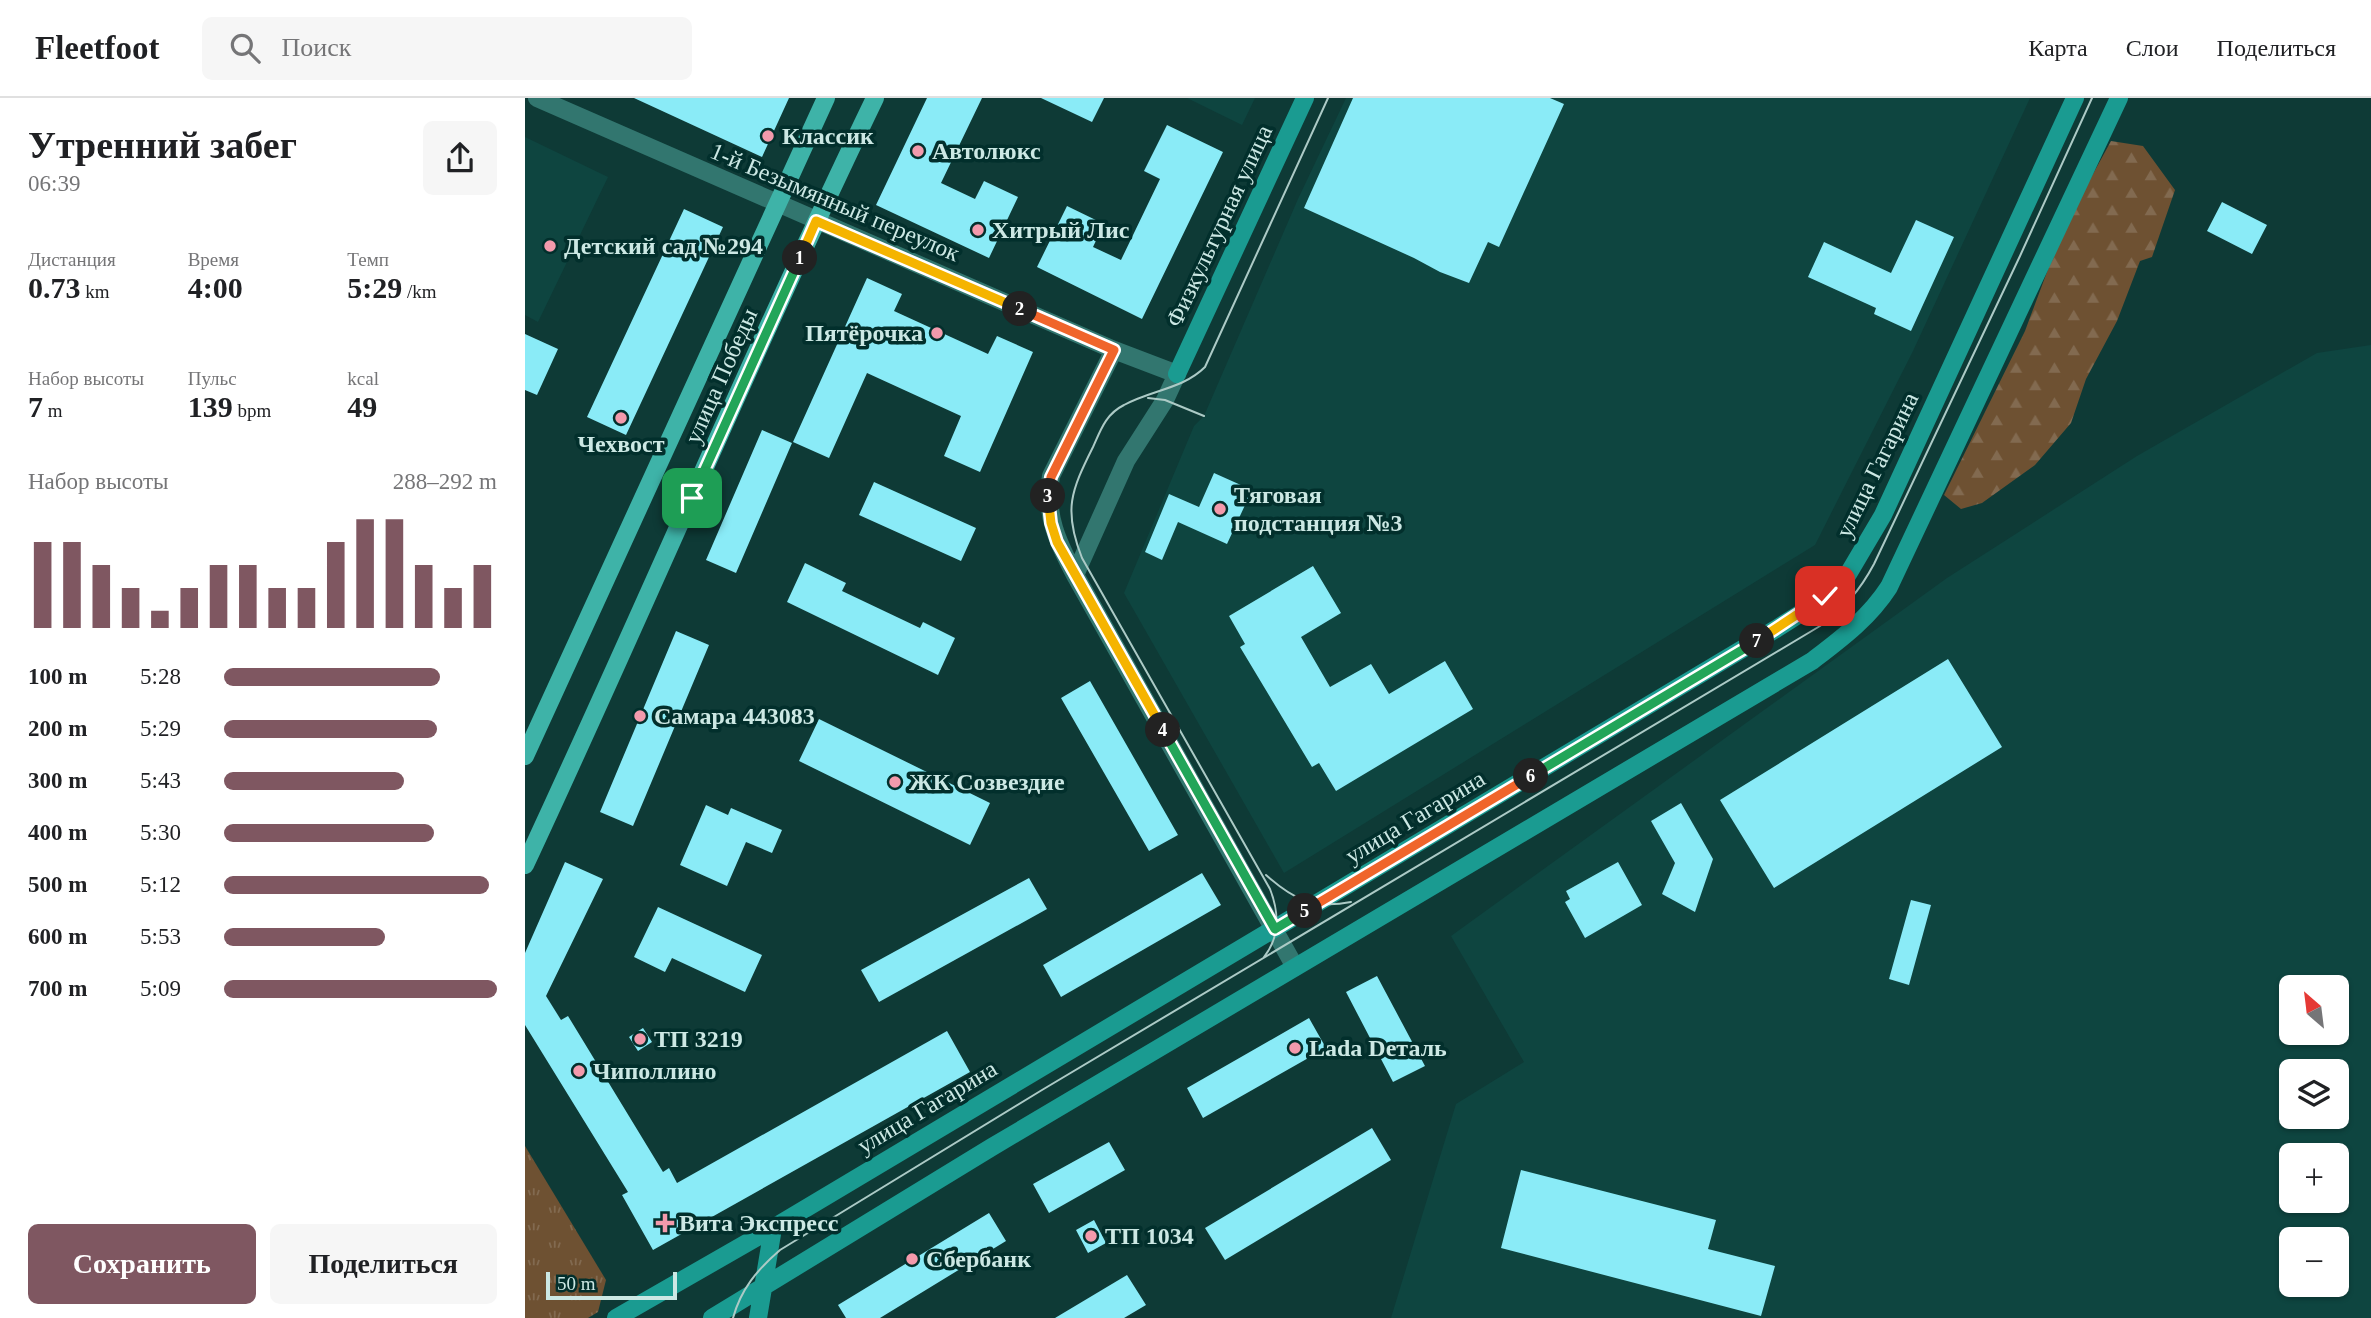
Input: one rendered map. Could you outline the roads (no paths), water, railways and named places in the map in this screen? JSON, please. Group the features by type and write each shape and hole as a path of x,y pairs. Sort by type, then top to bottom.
{"main road":[{"name":"улица Победы","path":"525,756 826,98"},
{"name":"улица Победы","path":"525,864 816,221 875,98"},
{"name":"Физкультурная улица","path":"1177,374 1305,98"},
{"name":"улица Гагарина","path":"616,1318 647,1310 773,1228 1776,629 1845,581 1883,515 2075,98"},
{"path":"712,1318 992,1147 1812,661 1859,625 1877,606 1889,587 2119,98"},
{"path":"758,1318 773,1228"}],"street":[{"name":"1-й Безымянный переулок","path":"537,98 1114,350 1177,374"},
{"path":"1114,350 1051,477 1048,491 1051,523 1057,542 1075,575 1295,967"},
{"path":"1075,575 1126,461 1165,400 1177,374"}],"tram line":[{"path":"1264,957 1273,941 1276,924 1270,889 1082,558 1071,513 1079,476 1108,417 1134,400 1187,380 1205,367 1328,98"},
{"path":"733,1318 740,1298 751,1281 780,1250 1042,1090 1820,626 1837,612 1857,591 1874,564 2092,98"},
{"path":"1148,398 1165,400 1204,416"},
{"path":"1266,875 1286,891 1305,900 1326,904 1351,902"}],"place":[{"name":"Классик","path":"768,136"},
{"name":"Автолюкс","path":"918,151"},
{"name":"Хитрый Лис","path":"978,230"},
{"name":"Детский сад №294","path":"550,246"},
{"name":"Пятёрочка","path":"937,333"},
{"name":"Чехвост","path":"621,418"},
{"name":"Тяговая подстанция №3","path":"1220,509"},
{"name":"Самара 443083","path":"640,716"},
{"name":"ЖК Созвездие","path":"895,782"},
{"name":"ТП 3219","path":"640,1039"},
{"name":"Lada Dеталь","path":"1295,1048"},
{"name":"Чиполлино","path":"579,1071"},
{"name":"Вита Экспресс","path":"665,1223"},
{"name":"ТП 1034","path":"1091,1236"},
{"name":"Сбербанк","path":"912,1259"}]}
